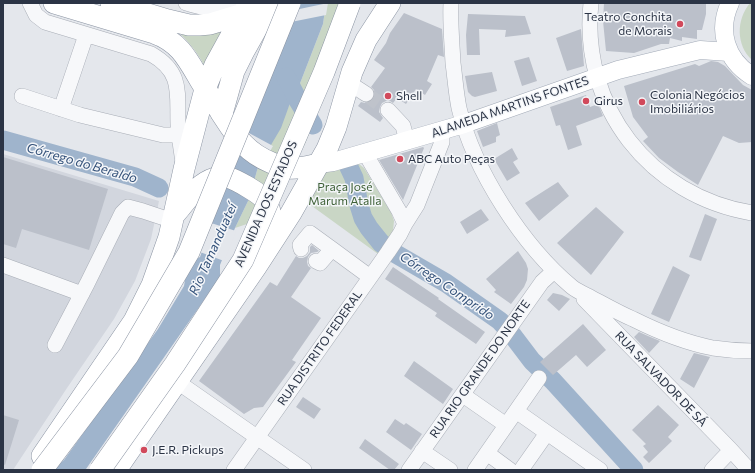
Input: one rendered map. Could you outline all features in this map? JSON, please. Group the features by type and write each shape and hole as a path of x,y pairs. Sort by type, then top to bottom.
{"highway":[{"path":"54,3 157,25 176,22 199,26 210,24 243,7"},
{"path":"111,3 157,25 162,36 179,48 235,134 255,155 267,161 288,167 319,164"},
{"path":"222,114 234,71 244,50 271,3"},
{"path":"42,470 128,356 189,252 290,3"},
{"name":"AVENIDA DOS ESTADOS","path":"100,470 176,364 243,260 324,72 350,3"},
{"name":"AVENIDA DOS ESTADOS","path":"116,470 291,213 327,149 336,127 350,77 366,40 390,3"},
{"path":"33,470 126,333 152,285 169,237 184,169 205,89 243,7"},
{"path":"288,167 324,143 336,127"},
{"path":"174,218 192,194 203,183 222,176 228,177 236,180 260,195 267,202 270,210 269,246"}],"main road":[{"path":"730,3 724,23 725,38 729,52 738,65 752,76"},
{"name":"ALAMEDA MARTINS FONTES","path":"700,50 715,36 724,23"},
{"name":"ALAMEDA MARTINS FONTES","path":"319,164 333,162 442,131 618,70 700,50 729,52"}],"street":[{"path":"30,3 36,15 45,22 151,54 165,63 172,71 178,89 179,135 184,169"},
{"path":"186,3 201,8 243,7"},
{"path":"451,3 450,18 456,92 459,109 467,135 494,191 506,210 532,245 554,271 573,288 649,327 713,348 752,351"},
{"path":"591,3 591,41 598,78 606,102 620,127 634,146 655,168 675,183 699,197 726,207 752,213"},
{"path":"61,109 86,35"},
{"path":"350,77 366,94"},
{"path":"22,96 80,115 163,135 179,135"},
{"path":"388,110 402,126 407,141"},
{"name":"RUA DISTRITO FEDERAL","path":"234,470 370,277 417,205 442,142 442,131"},
{"path":"365,153 405,224"},
{"path":"55,345 122,213 128,206 174,218"},
{"path":"301,249 300,245 310,233 370,277"},
{"path":"316,260 320,263 332,249"},
{"path":"3,265 82,294"},
{"name":"RUA RIO GRANDE DO NORTE","path":"409,470 542,282 554,271"},
{"name":"RUA SALVADOR DE SÁ","path":"573,288 749,470"},
{"path":"475,470 539,378"},
{"path":"177,382 304,470"},
{"path":"463,395 506,425"},
{"path":"516,411 596,469"},
{"path":"521,470 547,433"},
{"path":"712,470 731,450"},
{"path":"422,451 450,470"},
{"path":"487,453 510,470"}],"shaded area":[{"path":"3,154 159,201 151,239 135,281 114,319 13,470 3,470"}],"green space":[{"path":"326,3 342,3 321,102 305,144 290,172 250,223 235,228 249,199 258,167 299,86 323,24"},
{"path":"750,3 752,3 752,60 743,47 740,32 742,17"},
{"path":"174,28 224,29 204,65 198,54"},
{"name":"Praça José Marum Atalla","path":"359,164 364,168 391,212 394,221 393,231 378,254 305,201 324,171"}],"water":[{"name":"Rio Tamanduateí","path":"296,3 326,3 323,24 281,128 258,167 249,199 220,265 220,279 86,469 52,470 64,460 158,329 184,286 188,263 200,257 223,191"}],"pier":[{"path":"328,3 326,15 286,23 290,11"},
{"path":"245,127 249,133 273,146 261,167"},
{"path":"211,223 236,231 224,261 200,252"}],"building":[{"path":"604,3 706,3 706,14 702,30 697,30 697,39 682,37 682,41 670,38 669,44 661,44 634,53 606,51 603,21"},
{"path":"404,13 442,29 444,57 438,55 427,81 432,84 425,95 416,89 406,104 397,98 393,103 386,101 382,103 379,112 383,118 380,122 358,106 361,102 370,102 374,99 374,90 371,87 385,68 374,60"},
{"path":"468,14 525,16 531,34 505,37 506,30 479,29 480,55 467,55 466,35"},
{"path":"581,29 584,66 567,71 556,38"},
{"path":"529,57 537,81 522,86 514,61"},
{"path":"711,61 718,62 725,66 743,85 752,90 752,142 739,143 723,136 698,185 659,158 643,141 648,137 633,117 624,86 695,64 699,66"},
{"path":"492,72 497,91 475,97 468,92 465,76"},
{"path":"586,95 590,107 598,104 603,116 576,126 582,145 568,150 560,125 556,126 550,107"},
{"path":"497,123 500,135 496,137 496,142 483,147 477,131"},
{"path":"423,147 424,148 403,200 379,160"},
{"path":"512,148 518,159 513,162 520,173 507,181 494,159"},
{"path":"3,157 108,189 89,250 22,229 16,248 3,244"},
{"path":"558,182 569,196 539,221 525,203"},
{"path":"596,207 624,232 591,275 557,243"},
{"path":"481,209 489,220 467,234 460,222"},
{"path":"705,214 717,219 701,261 689,257"},
{"path":"312,245 319,251 311,253 308,257 308,266 311,268 291,297 321,318 292,360 296,362 263,407 254,408 244,414 199,381 270,282 277,286 296,256 303,258 307,256"},
{"path":"518,251 528,269 527,280 524,287 511,304 494,292 496,290 486,279"},
{"path":"673,266 690,275 669,322 651,314"},
{"path":"393,267 439,298 438,299 485,332 476,344 435,316 437,313 385,279"},
{"path":"553,293 570,299 559,311 547,300"},
{"path":"583,324 606,350 587,367 576,355 553,375 540,362"},
{"path":"639,332 660,341 649,353 634,337"},
{"path":"694,353 710,357 694,388 680,379"},
{"path":"414,361 453,389 443,404 404,376"},
{"path":"303,397 321,409 314,419 296,407"},
{"path":"658,405 679,425 668,437 672,441 649,463 643,457 648,452 643,446 646,444 632,430"},
{"path":"3,415 19,420 5,465 3,464"},
{"path":"395,419 404,425 406,423 422,434 411,450 386,432"},
{"path":"365,439 399,464 394,470 390,470 359,448"}],"waterway":[{"name":"Córrego Comprido","path":"286,77 313,125"},
{"name":"Córrego do Beraldo","path":"3,140 135,177 159,188"},
{"name":"Córrego Comprido","path":"347,163 354,178 363,218 381,243 396,254 446,283 500,321 532,361 553,381 634,470"}],"tunnel":[{"path":"366,94 388,110"}],"place":[{"name":"Teatro Conchita de Morais","path":"680,24"},
{"name":"Shell","path":"388,96"},
{"name":"Girus","path":"586,101"},
{"name":"Colonia Negócios Imobiliários","path":"642,102"},
{"name":"ABC Auto Peças","path":"400,159"},
{"name":"J.E.R. Pickups","path":"144,450"}]}
